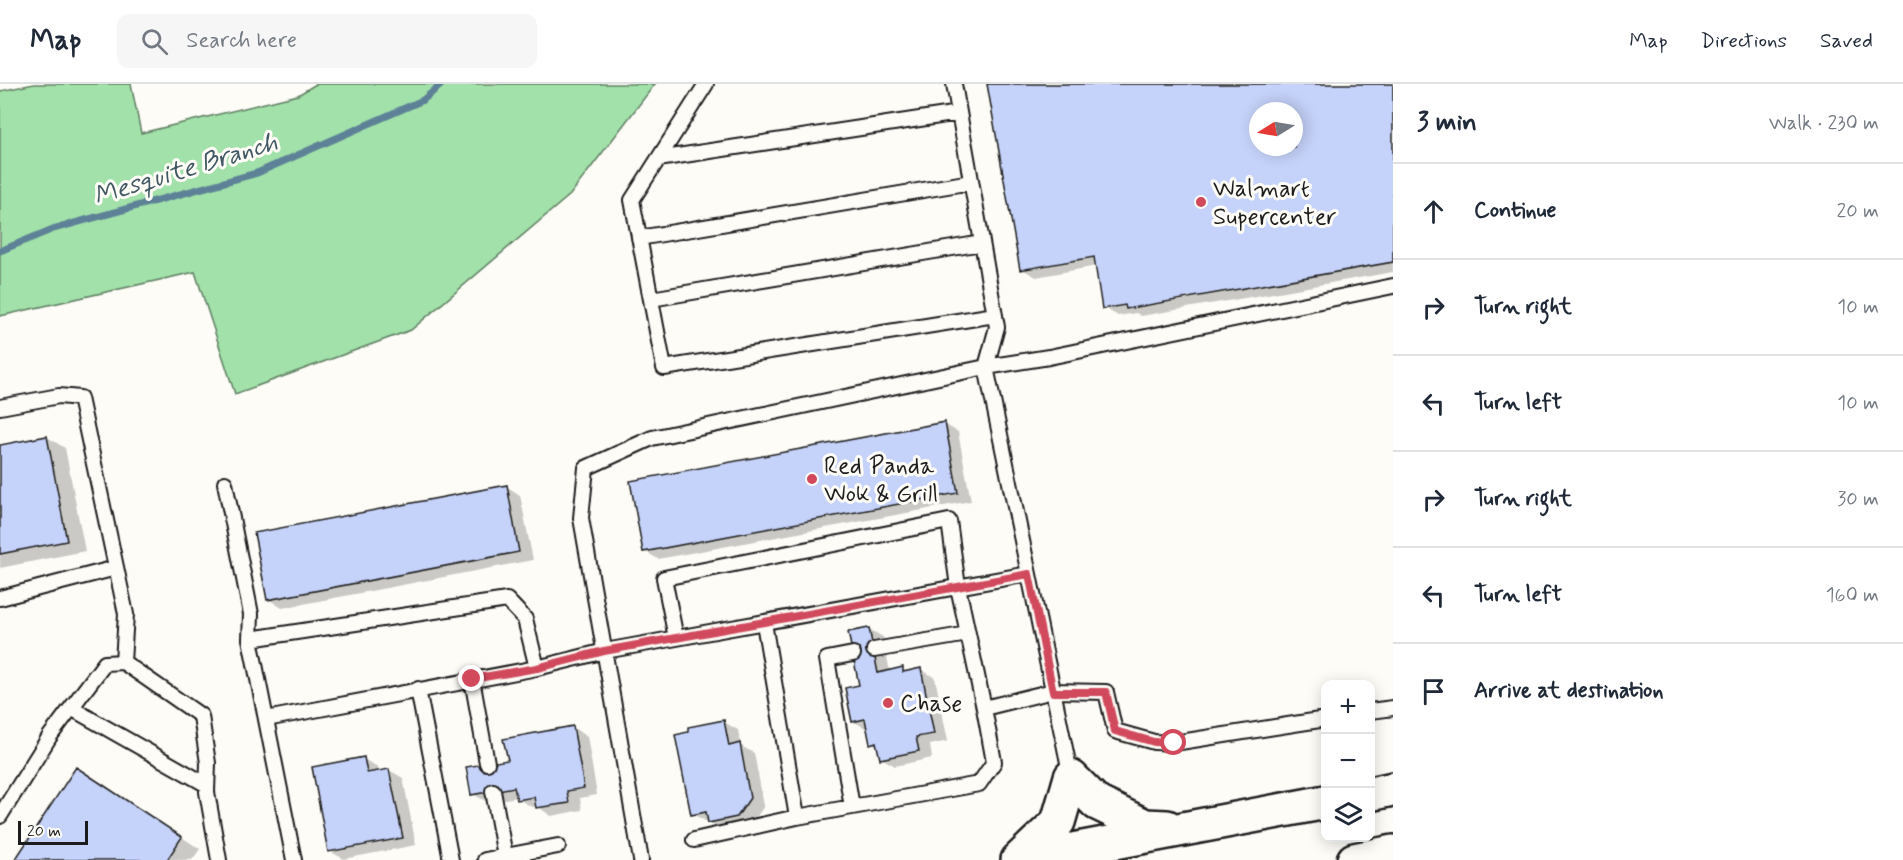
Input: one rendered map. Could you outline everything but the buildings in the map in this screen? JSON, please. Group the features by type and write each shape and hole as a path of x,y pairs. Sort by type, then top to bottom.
{"main road":[{"path":"1019,860 1058,822 1071,777 1097,803 1145,826 1193,827"},
{"path":"1375,793 1393,789"},
{"path":"1019,860 1321,803"},
{"path":"1354,860 1393,852"}],"lane":[{"path":"707,84 632,200 664,368 995,315"},
{"path":"954,84 997,327 986,367 1071,777"},
{"path":"658,159 959,113"},
{"path":"639,238 971,182"},
{"path":"651,299 982,243"},
{"path":"641,860 581,518 586,468 652,438 986,367 1049,357 1393,286"},
{"path":"0,407 60,396 80,398 126,614 123,662"},
{"path":"225,483 251,614 250,639 294,860"},
{"path":"676,638 664,578 949,521 958,587 994,762 979,784 797,817 694,840"},
{"path":"0,598 116,568"},
{"path":"266,719 537,668 604,651 1029,574"},
{"path":"250,639 507,600 525,619 537,668"},
{"path":"764,622 797,817"},
{"path":"874,650 968,634"},
{"path":"852,807 827,659 853,654"},
{"path":"0,816 50,736 105,663 123,662 201,716 208,763 207,785 219,860"},
{"path":"472,679 487,763"},
{"path":"418,689 450,860"},
{"path":"984,708 1053,692 1106,692 1115,731 1154,742 1174,743 1321,719"},
{"path":"72,708 207,785"},
{"path":"1375,710 1393,708"},
{"path":"493,791 505,856"},
{"path":"485,860 558,846"}],"green space":[{"path":"34,84 131,84 141,133 298,95 316,84 655,84 570,195 411,330 235,394 195,272 0,316 0,91"}],"waterway":[{"name":"Mesquite Branch","path":"0,251 53,229 257,173 423,100 442,84"}],"place":[{"name":"Walmart Supercenter","path":"1201,202"},
{"name":"Red Panda Wok & Grill","path":"812,479"},
{"name":"Chase","path":"888,703"}],"route":[{"path":"472,679 537,668 604,651 1029,574 1053,692 1106,692 1115,731 1154,742 1174,743"}]}
